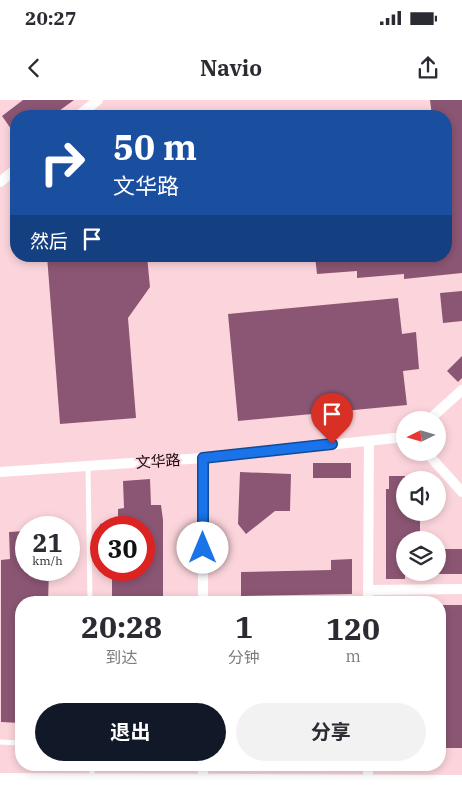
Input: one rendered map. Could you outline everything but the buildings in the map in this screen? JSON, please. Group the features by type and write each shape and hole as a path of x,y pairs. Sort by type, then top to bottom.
{"street":[{"path":"86,110 98,100"},
{"path":"0,182 10,174"},
{"path":"439,411 462,390"},
{"name":"文华路","path":"0,472 203,458 396,438"},
{"path":"368,596 369,441"},
{"path":"203,458 203,596"},
{"path":"434,461 462,492"},
{"path":"389,596 462,589"},
{"path":"203,771 203,784"},
{"path":"368,771 368,782"},
{"path":"0,780 92,780 203,784 462,782"}],"lane":[{"path":"88,466 90,596"},
{"path":"0,742 15,743"},
{"path":"92,771 92,780"}],"route":[{"path":"203,548 203,458 332,444"}]}
